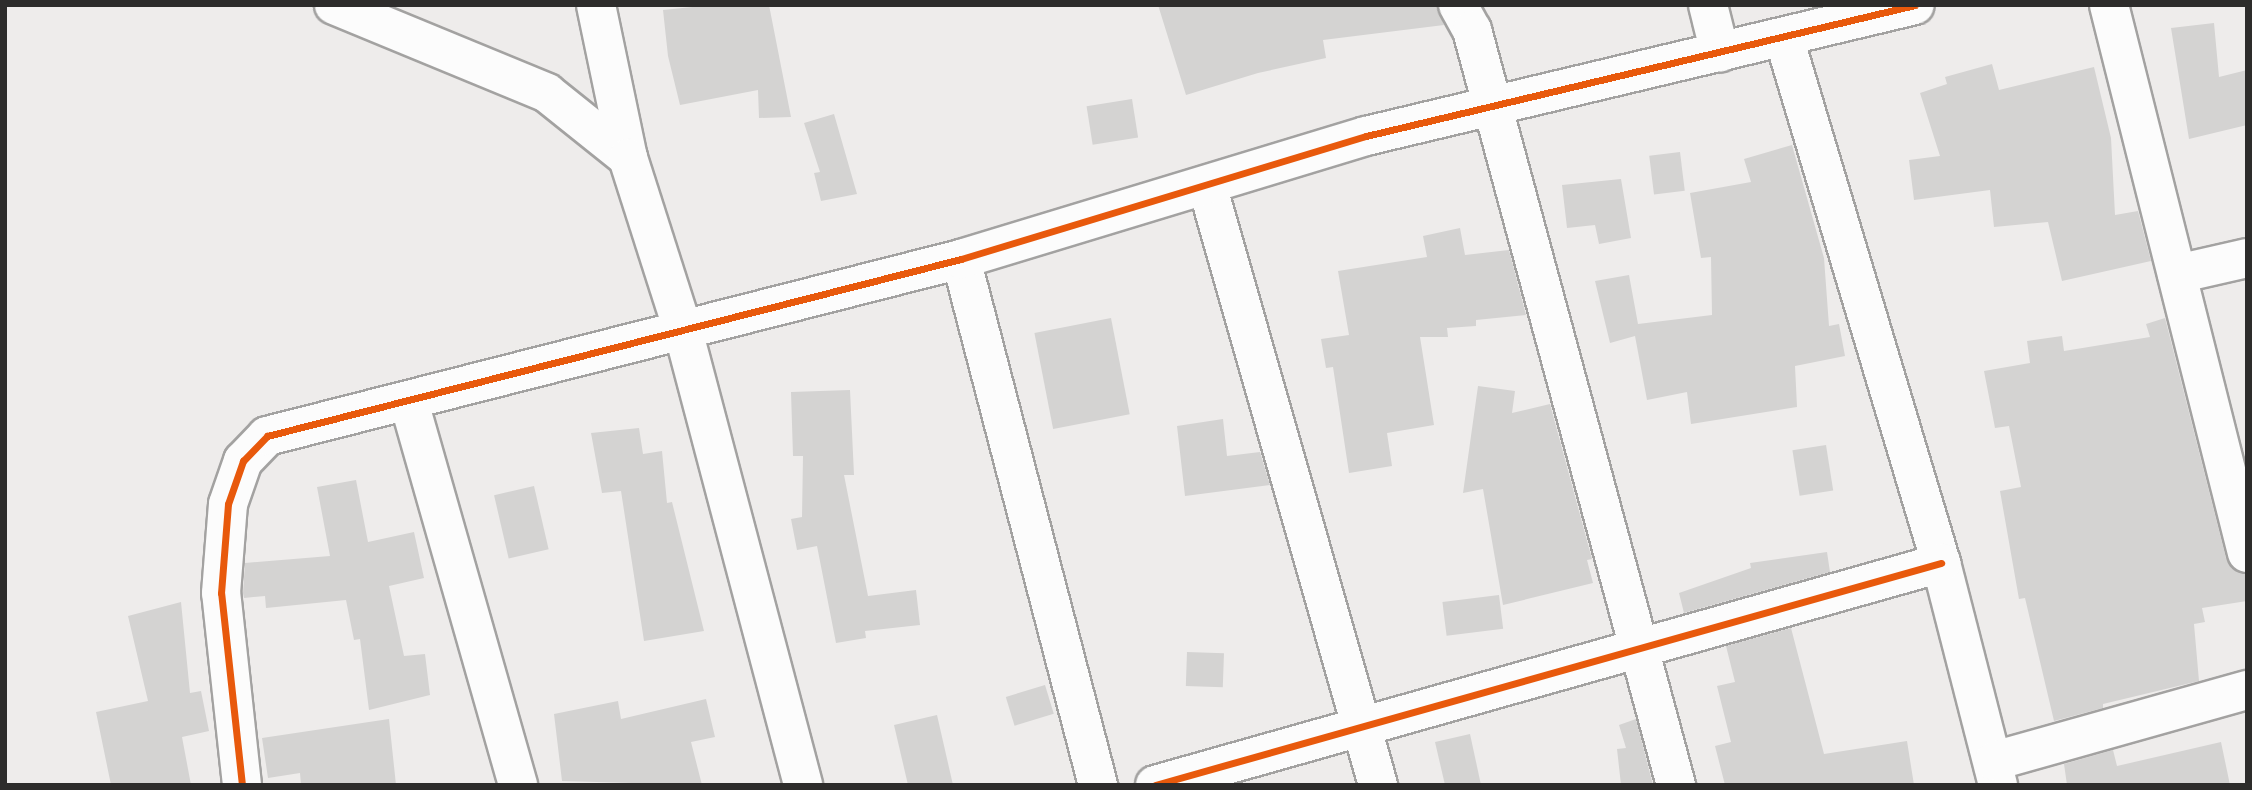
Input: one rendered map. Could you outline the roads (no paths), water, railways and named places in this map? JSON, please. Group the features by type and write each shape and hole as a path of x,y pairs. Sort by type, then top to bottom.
{"street":[{"path":"334,5 547,93 628,158"},
{"path":"596,5 628,158 684,334 803,785"},
{"path":"1458,5 1472,30 1490,108 1641,646 1676,785"},
{"path":"1708,5 1720,53"},
{"path":"242,785 221,593 228,504 243,461 267,436 329,417 409,402 684,334 961,259 1366,136 1784,38 1876,10 1914,5"},
{"path":"2109,5 2247,553"},
{"path":"1784,38 1941,563 1996,773 2247,690"},
{"path":"1207,185 1363,723 1378,785"},
{"path":"2177,274 2247,258"},
{"path":"961,259 1098,785"},
{"path":"409,402 518,785"},
{"path":"1155,785 1363,723 1941,563"}]}
